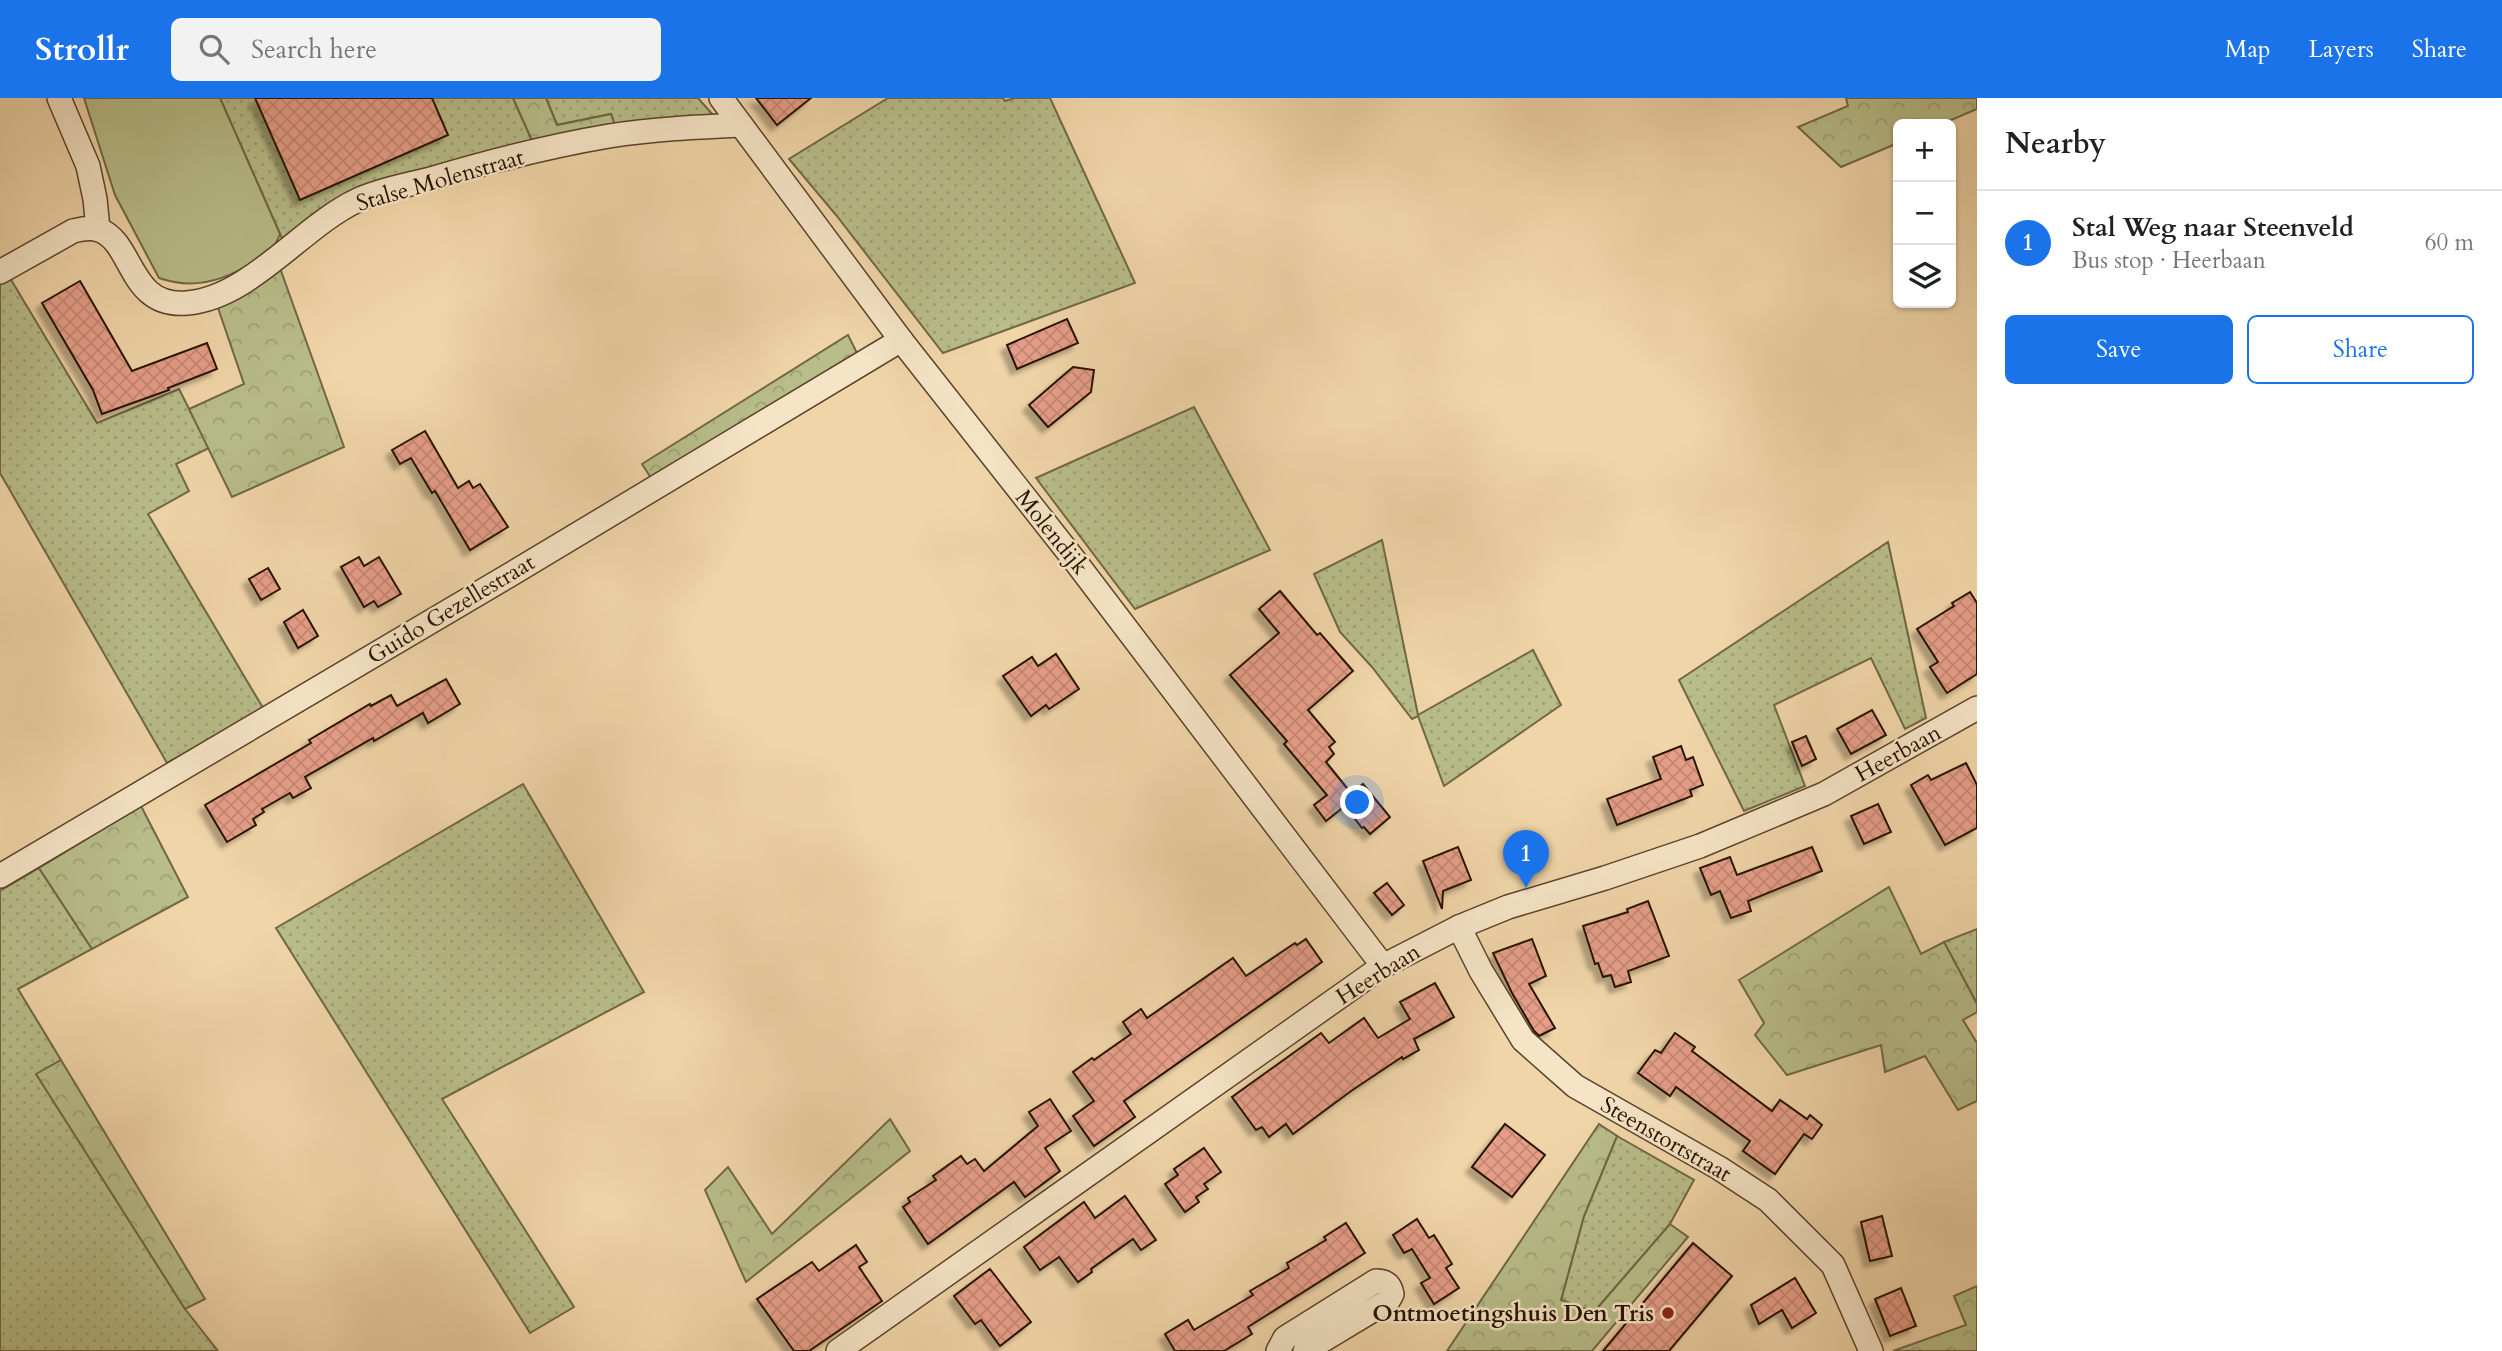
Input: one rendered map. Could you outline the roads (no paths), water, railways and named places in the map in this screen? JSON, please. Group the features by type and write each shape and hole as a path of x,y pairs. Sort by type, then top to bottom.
{"street":[{"path":"0,272 73,231 98,229 88,166 59,98"},
{"name":"Molendijk","path":"720,98 901,340 1072,557 1383,966"},
{"name":"Stalse Molenstraat","path":"98,229 108,235 144,287 157,297 170,302 188,303 224,292 257,274 318,224 359,199 511,157 608,136 674,128 741,125"},
{"name":"Guido Gezellestraat","path":"0,876 901,340"},
{"name":"Heerbaan","path":"838,1351 1383,966 1459,927 1508,907 1700,846 1762,821 1824,794 1977,708"},
{"name":"Steenstortstraat","path":"1459,927 1481,971 1523,1040 1575,1086 1719,1168 1768,1200 1833,1265 1871,1351"},
{"path":"1278,1351 1286,1338 1377,1281 1384,1281 1390,1286 1392,1294 1388,1301 1305,1351"}],"place":[{"name":"Stal Weg naar Steenveld","path":"1526,888"},
{"name":"Ontmoetingshuis Den Tris","path":"1668,1313"}]}
